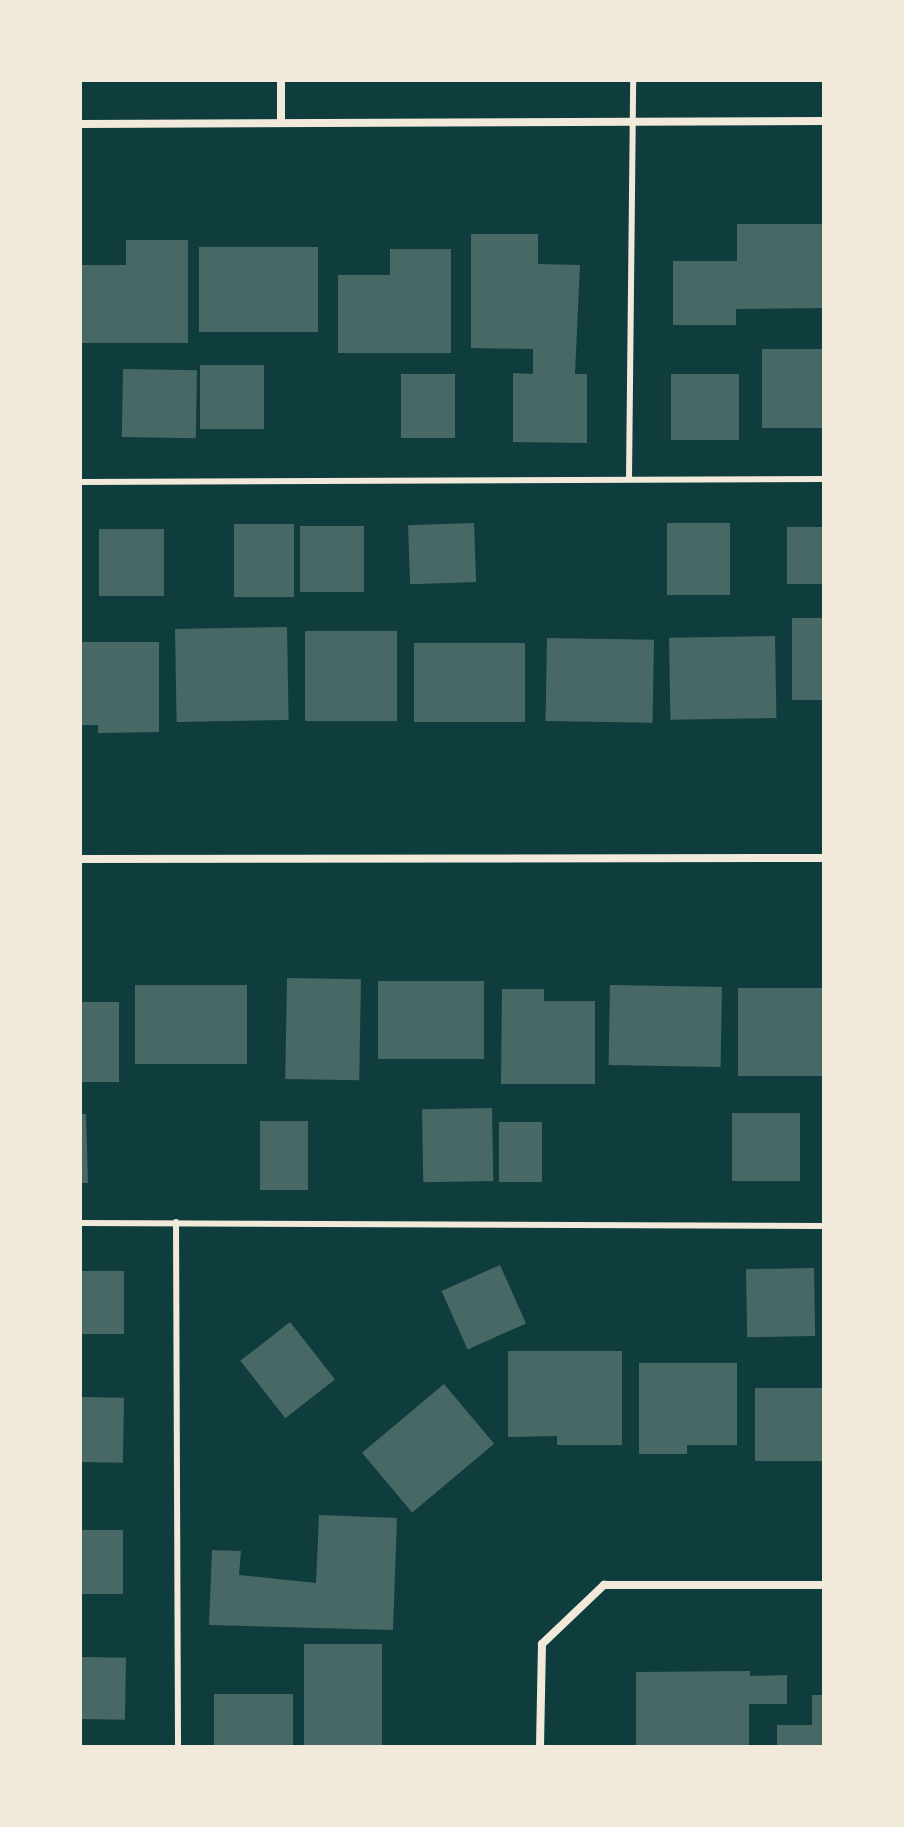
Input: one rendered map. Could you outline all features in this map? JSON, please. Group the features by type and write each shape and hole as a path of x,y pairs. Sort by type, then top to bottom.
{"street":[{"path":"281,80 281,122"},
{"path":"80,124 824,121"},
{"path":"80,859 824,858"},
{"path":"540,1747 542,1644 604,1585 824,1585"}],"lane":[{"path":"629,479 633,80"},
{"path":"80,482 824,479"},
{"path":"176,1222 178,1747"},
{"path":"80,1223 824,1226"}],"building":[{"path":"737,224 824,224 824,308 736,309 736,325 673,325 673,261 737,261"},
{"path":"471,234 538,234 538,264 580,265 575,374 587,374 587,443 513,442 513,373 533,374 533,349 471,348"},
{"path":"126,240 188,240 188,343 80,343 80,265 126,265"},
{"path":"199,247 318,247 318,332 199,332"},
{"path":"390,249 451,249 451,353 338,353 338,275 390,275"},
{"path":"762,349 824,349 824,428 762,428"},
{"path":"200,365 264,365 264,429 200,429"},
{"path":"123,369 197,370 196,438 122,437"},
{"path":"401,374 455,374 455,438 401,438"},
{"path":"671,374 739,374 739,440 671,440"},
{"path":"474,523 476,582 410,584 408,525"},
{"path":"667,523 730,523 730,595 667,595"},
{"path":"234,524 294,524 294,597 234,597"},
{"path":"300,526 364,526 364,592 300,592"},
{"path":"787,527 824,527 824,584 787,584"},
{"path":"99,529 164,529 164,596 99,596"},
{"path":"792,618 824,618 824,700 792,700"},
{"path":"287,627 289,720 177,722 175,629"},
{"path":"305,631 397,631 397,721 305,721"},
{"path":"775,636 776,718 670,720 669,638"},
{"path":"547,638 654,640 653,723 546,721"},
{"path":"80,642 159,642 159,732 98,733 98,725 80,725"},
{"path":"414,643 525,643 525,722 414,722"},
{"path":"287,978 361,979 359,1080 285,1079"},
{"path":"378,981 484,981 484,1059 378,1059"},
{"path":"135,985 247,985 247,1064 135,1064"},
{"path":"610,985 722,987 721,1067 609,1065"},
{"path":"738,988 824,988 824,1076 738,1076"},
{"path":"502,989 544,989 544,1001 595,1001 595,1084 501,1084"},
{"path":"80,1002 119,1002 119,1082 80,1082"},
{"path":"492,1108 493,1181 423,1182 422,1109"},
{"path":"732,1113 800,1113 800,1181 732,1181"},
{"path":"80,1114 86,1114 88,1183 80,1183"},
{"path":"260,1121 308,1121 308,1190 260,1190"},
{"path":"499,1122 542,1122 542,1182 499,1182"},
{"path":"500,1265 526,1323 468,1349 442,1291"},
{"path":"814,1268 815,1336 747,1337 746,1269"},
{"path":"80,1271 124,1271 124,1334 80,1334"},
{"path":"290,1322 335,1380 285,1418 240,1361"},
{"path":"508,1351 622,1351 622,1445 557,1445 557,1436 508,1437"},
{"path":"639,1363 737,1363 737,1445 687,1445 687,1454 639,1454"},
{"path":"444,1384 494,1444 412,1513 362,1453"},
{"path":"755,1388 824,1388 824,1461 755,1461"},
{"path":"80,1397 124,1398 123,1463 80,1462"},
{"path":"319,1515 397,1518 393,1630 209,1625 212,1550 241,1551 239,1575 316,1583"},
{"path":"80,1530 123,1530 123,1594 80,1594"},
{"path":"304,1644 382,1644 382,1747 304,1747"},
{"path":"80,1657 126,1658 125,1720 80,1719"},
{"path":"750,1671 750,1676 787,1675 787,1704 749,1704 749,1747 636,1747 636,1672"},
{"path":"214,1694 293,1694 293,1747 214,1747"},
{"path":"812,1695 824,1695 824,1747 777,1747 777,1725 812,1725"}]}
